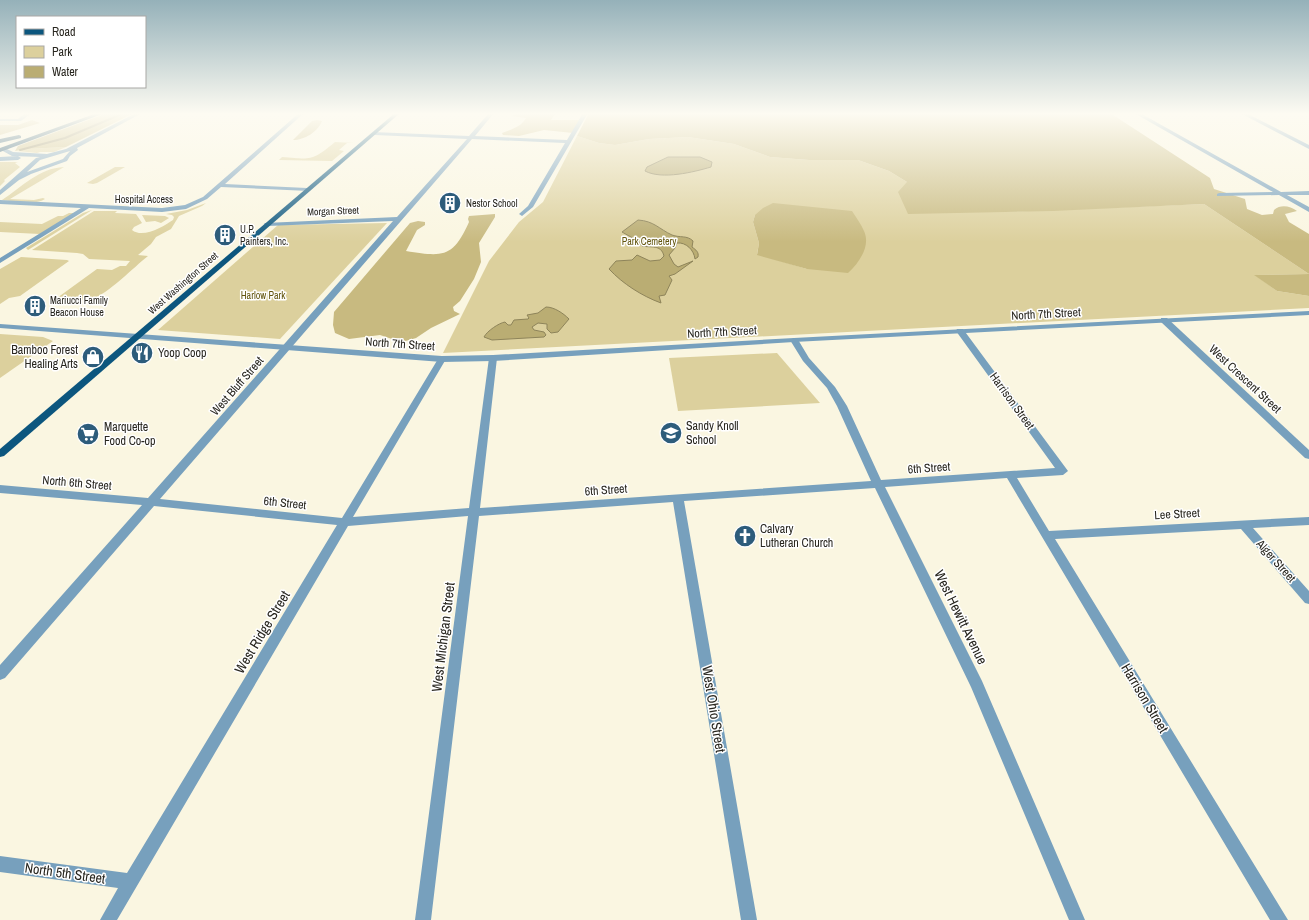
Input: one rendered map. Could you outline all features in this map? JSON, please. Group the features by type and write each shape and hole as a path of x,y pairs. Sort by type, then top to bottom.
{"main road":[{"name":"West Washington Street","path":"0,454 348,156"}],"street":[{"path":"0,193 34,162 49,156"},
{"path":"17,179 40,167 63,160 68,156"},
{"name":"Hospital Access","path":"0,202 87,207 162,210 174,209 202,200 253,156"},
{"name":"West Bluff Street","path":"0,674 455,156"},
{"path":"522,214 530,208 562,156"},
{"path":"1213,156 1309,210"},
{"path":"0,159 24,158 42,165 53,164"},
{"path":"220,185 307,190"},
{"path":"1219,195 1309,193"},
{"path":"0,261 87,207"},
{"name":"Morgan Street","path":"267,224 400,219"},
{"name":"North 7th Street","path":"0,326 442,359 493,358 1309,312"},
{"name":"West Crescent Street","path":"1164,320 1309,456"},
{"name":"Harrison Street","path":"960,331 1063,471"},
{"name":"West Hewitt Avenue","path":"794,340 806,359 830,387 842,406 878,484 977,685 1077,920"},
{"name":"West Michigan Street","path":"423,920 493,358"},
{"name":"West Ridge Street","path":"108,920 442,359"},
{"name":"6th Street","path":"151,502 345,522 1063,471"},
{"name":"Harrison Street","path":"1010,475 1280,920"},
{"name":"North 6th Street","path":"0,489 151,502"},
{"name":"West Ohio Street","path":"678,498 749,920"},
{"name":"Lee Street","path":"1047,535 1309,521"},
{"name":"Alger Street","path":"1243,524 1309,599"},
{"name":"North 5th Street","path":"0,864 131,882"}],"green space":[{"path":"315,156 338,156 332,161 279,160 282,157 310,158"},
{"name":"Park Cemetery","path":"567,156 767,156 809,160 858,160 889,171 907,182 1001,212 1204,204 1309,274 1255,275 1277,291 1309,296 1309,308 443,353 489,261 519,222 543,202","holes":["755,215 807,269 757,254 759,243 753,222"]},
{"path":"0,162 18,162 15,163 20,167 4,180 5,181 0,186"},
{"path":"64,167 10,199 45,199 30,203 2,200 39,174 55,168"},
{"path":"115,167 125,167 97,183 87,183"},
{"path":"206,203 179,216 171,229 156,237 151,244 138,255 148,256 106,292 90,300 76,299 77,297 69,299 57,298 97,269 112,270 120,266 126,266 130,261 89,259 83,254 77,253 32,250 94,211 117,211 115,213 136,214 142,223 134,227 132,230 142,233 153,231 173,220 174,217 172,215 166,214 187,210"},
{"path":"92,210 28,250 26,248 83,213"},
{"path":"69,213 75,213 40,234 0,232 0,222 42,224 58,216 63,216"},
{"path":"142,215 165,216 169,218 161,223 155,221 146,222"},
{"name":"Harlow Park","path":"387,223 280,339 158,330 278,225"},
{"path":"21,257 69,261 20,296 9,298 0,304 0,269"},
{"path":"0,334 43,337 53,341 0,378"},
{"path":"777,353 820,403 678,411 669,358"}],"shaded area":[{"path":"767,156 1176,156 1210,178 1214,189 1245,199 1247,209 1262,215 1273,214 1274,210 1283,206 1297,211 1285,214 1289,222 1309,234 1309,274 1204,204 1053,211 908,214 898,192 907,182 889,171 858,160 809,160"},
{"path":"773,203 852,211 866,237 865,248 860,259 848,273 807,269 757,255 759,243 753,222 755,215 763,208"},
{"path":"495,214 495,217 479,243 481,262 474,279 460,301 453,307 454,311 460,314 431,328 416,338 395,344 392,339 380,335 349,339 335,333 333,325 334,312 410,223 418,221 425,222 425,225 417,230 406,251 438,254 452,249 458,243 469,222 469,216"},
{"path":"1309,274 1309,296 1277,291 1254,275"}],"water":[{"path":"668,157 700,157 712,162 711,167 678,174 660,175 645,171 647,167"},
{"path":"638,220 648,222 672,235 691,239 693,241 692,247 698,254 698,257 695,259 689,247 677,243 669,255 674,264 678,267 693,261 675,274 669,276 672,280 665,295 659,296 661,303 633,289 620,280 609,269 616,261 632,260 637,255 650,261 660,260 664,256 663,252 658,248 642,246 638,241 622,232"},
{"path":"546,307 558,311 569,319 558,332 551,333 547,329 547,324 538,323 532,327 534,330 544,332 546,335 544,337 492,340 484,337 490,330 500,324 505,322 508,325 511,325 514,320 528,319 529,318 527,315 538,313"}],"place":[{"name":"Nestor School","path":"450,203"},
{"name":"U.P. Painters, Inc.","path":"225,235"},
{"name":"Mariucci Family Beacon House","path":"35,306"},
{"name":"Yoop Coop","path":"142,353"},
{"name":"Bamboo Forest Healing Arts","path":"93,357"},
{"name":"Sandy Knoll School","path":"671,433"},
{"name":"Marquette Food Co-op","path":"88,434"},
{"name":"Calvary Lutheran Church","path":"745,536"}]}
